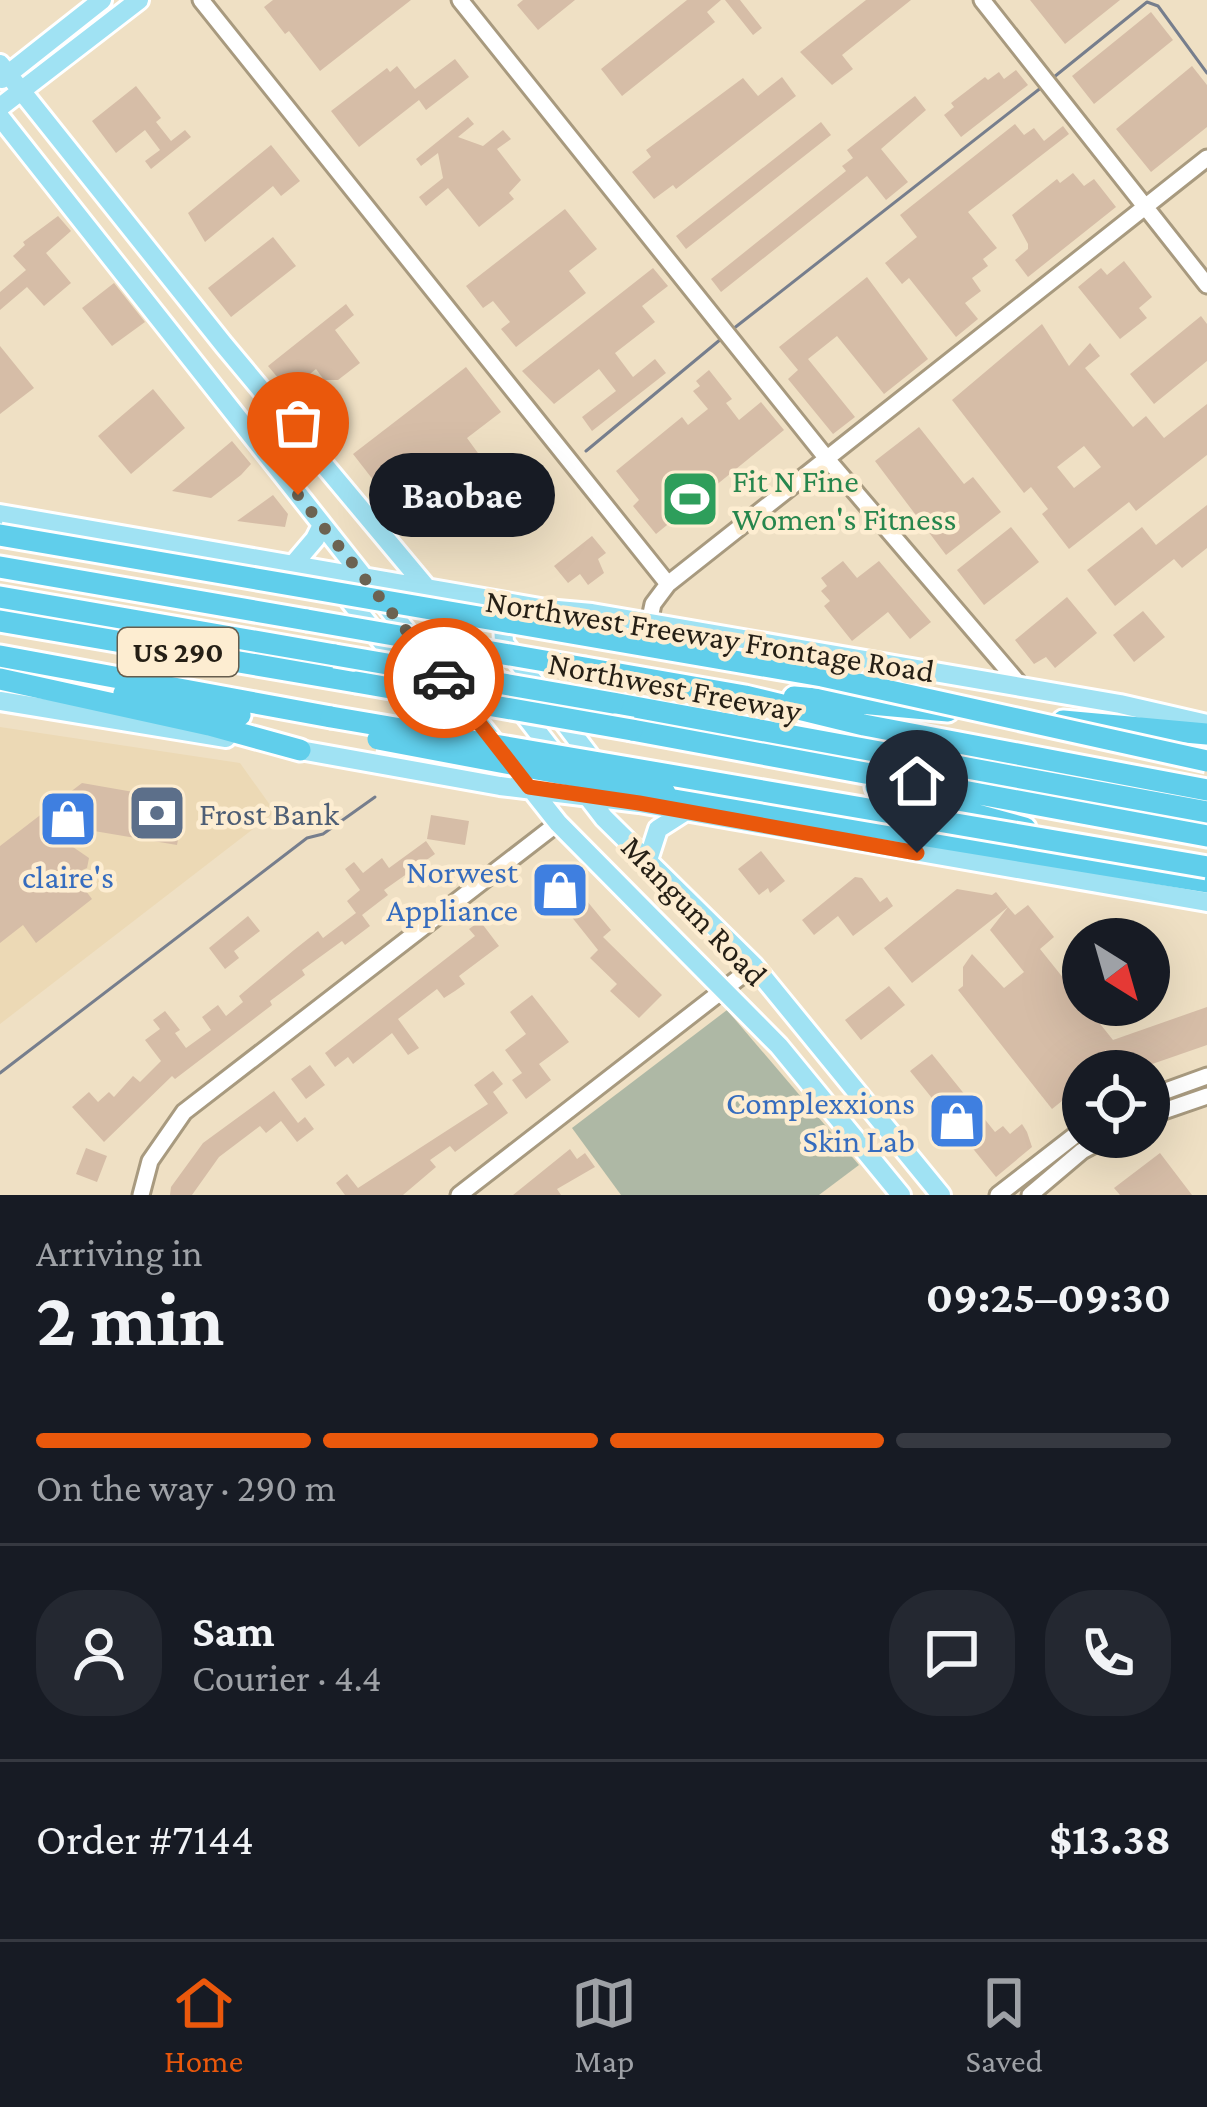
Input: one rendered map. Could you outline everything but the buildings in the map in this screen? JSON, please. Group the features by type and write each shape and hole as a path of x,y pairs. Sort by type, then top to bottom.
{"highway":[{"path":"0,535 822,676 1207,761"},
{"name":"Northwest Freeway","path":"0,567 745,696 864,725 1207,790"},
{"path":"0,597 1207,812"},
{"name":"Northwest Freeway","path":"0,621 1207,836"},
{"path":"0,656 1207,867"},
{"path":"0,665 164,701 665,793 1207,880"},
{"path":"0,679 300,750"},
{"path":"745,696 1207,734"},
{"path":"832,766 863,783 1207,880"}],"main road":[{"path":"3,73 102,0"},
{"path":"0,107 139,0"},
{"name":"Mangum Road","path":"3,73 22,90 146,249 426,587 586,795 754,966 941,1195"},
{"name":"Mangum Road","path":"0,117 558,823 725,989 901,1195"},
{"path":"123,268 146,249"},
{"path":"249,434 278,409"},
{"name":"Northwest Freeway Frontage Road","path":"0,514 546,609 650,622 1207,724"},
{"path":"292,566 322,525"},
{"path":"314,569 357,609 436,711 441,739 411,769"},
{"path":"546,609 503,622 504,643 601,771 639,803"},
{"path":"0,701 500,786 639,803 1207,902"},
{"path":"648,860 658,829 683,813"},
{"path":"836,1115 861,1095"}],"street":[{"path":"202,0 668,584"},
{"path":"460,0 828,460 1022,687"},
{"path":"982,0 1207,285"},
{"path":"650,622 653,604 668,584 1207,158"},
{"path":"141,1195 150,1161 184,1112 558,823"},
{"path":"459,1195 754,966"},
{"path":"1170,1089 1207,1076"},
{"path":"1170,1109 1207,1096"},
{"path":"998,1195 1062,1145"},
{"path":"1030,1195 1074,1158"}],"shaded area":[{"path":"0,727 240,763 275,812 0,1024"}],"green space":[{"path":"727,1010 859,1165 819,1195 621,1195 572,1128"}],"waterway":[{"path":"1054,77 1147,2 1158,6 1207,73"},
{"path":"733,329 1042,87"},
{"path":"586,451 721,339"},
{"path":"0,1073 307,838 323,834 375,797"}],"way so far":[{"path":"298,495 444,678"}],"place":[{"name":"Baobae","path":"298,495"},
{"name":"Fit N Fine Women's Fitness","path":"690,499"},
{"name":"Frost Bank","path":"157,813"},
{"name":"claire's","path":"68,819"},
{"name":"Norwest Appliance","path":"560,890"},
{"name":"Complexxions Skin Lab","path":"957,1121"}],"route":[{"path":"444,678 529,787 917,853"}]}
